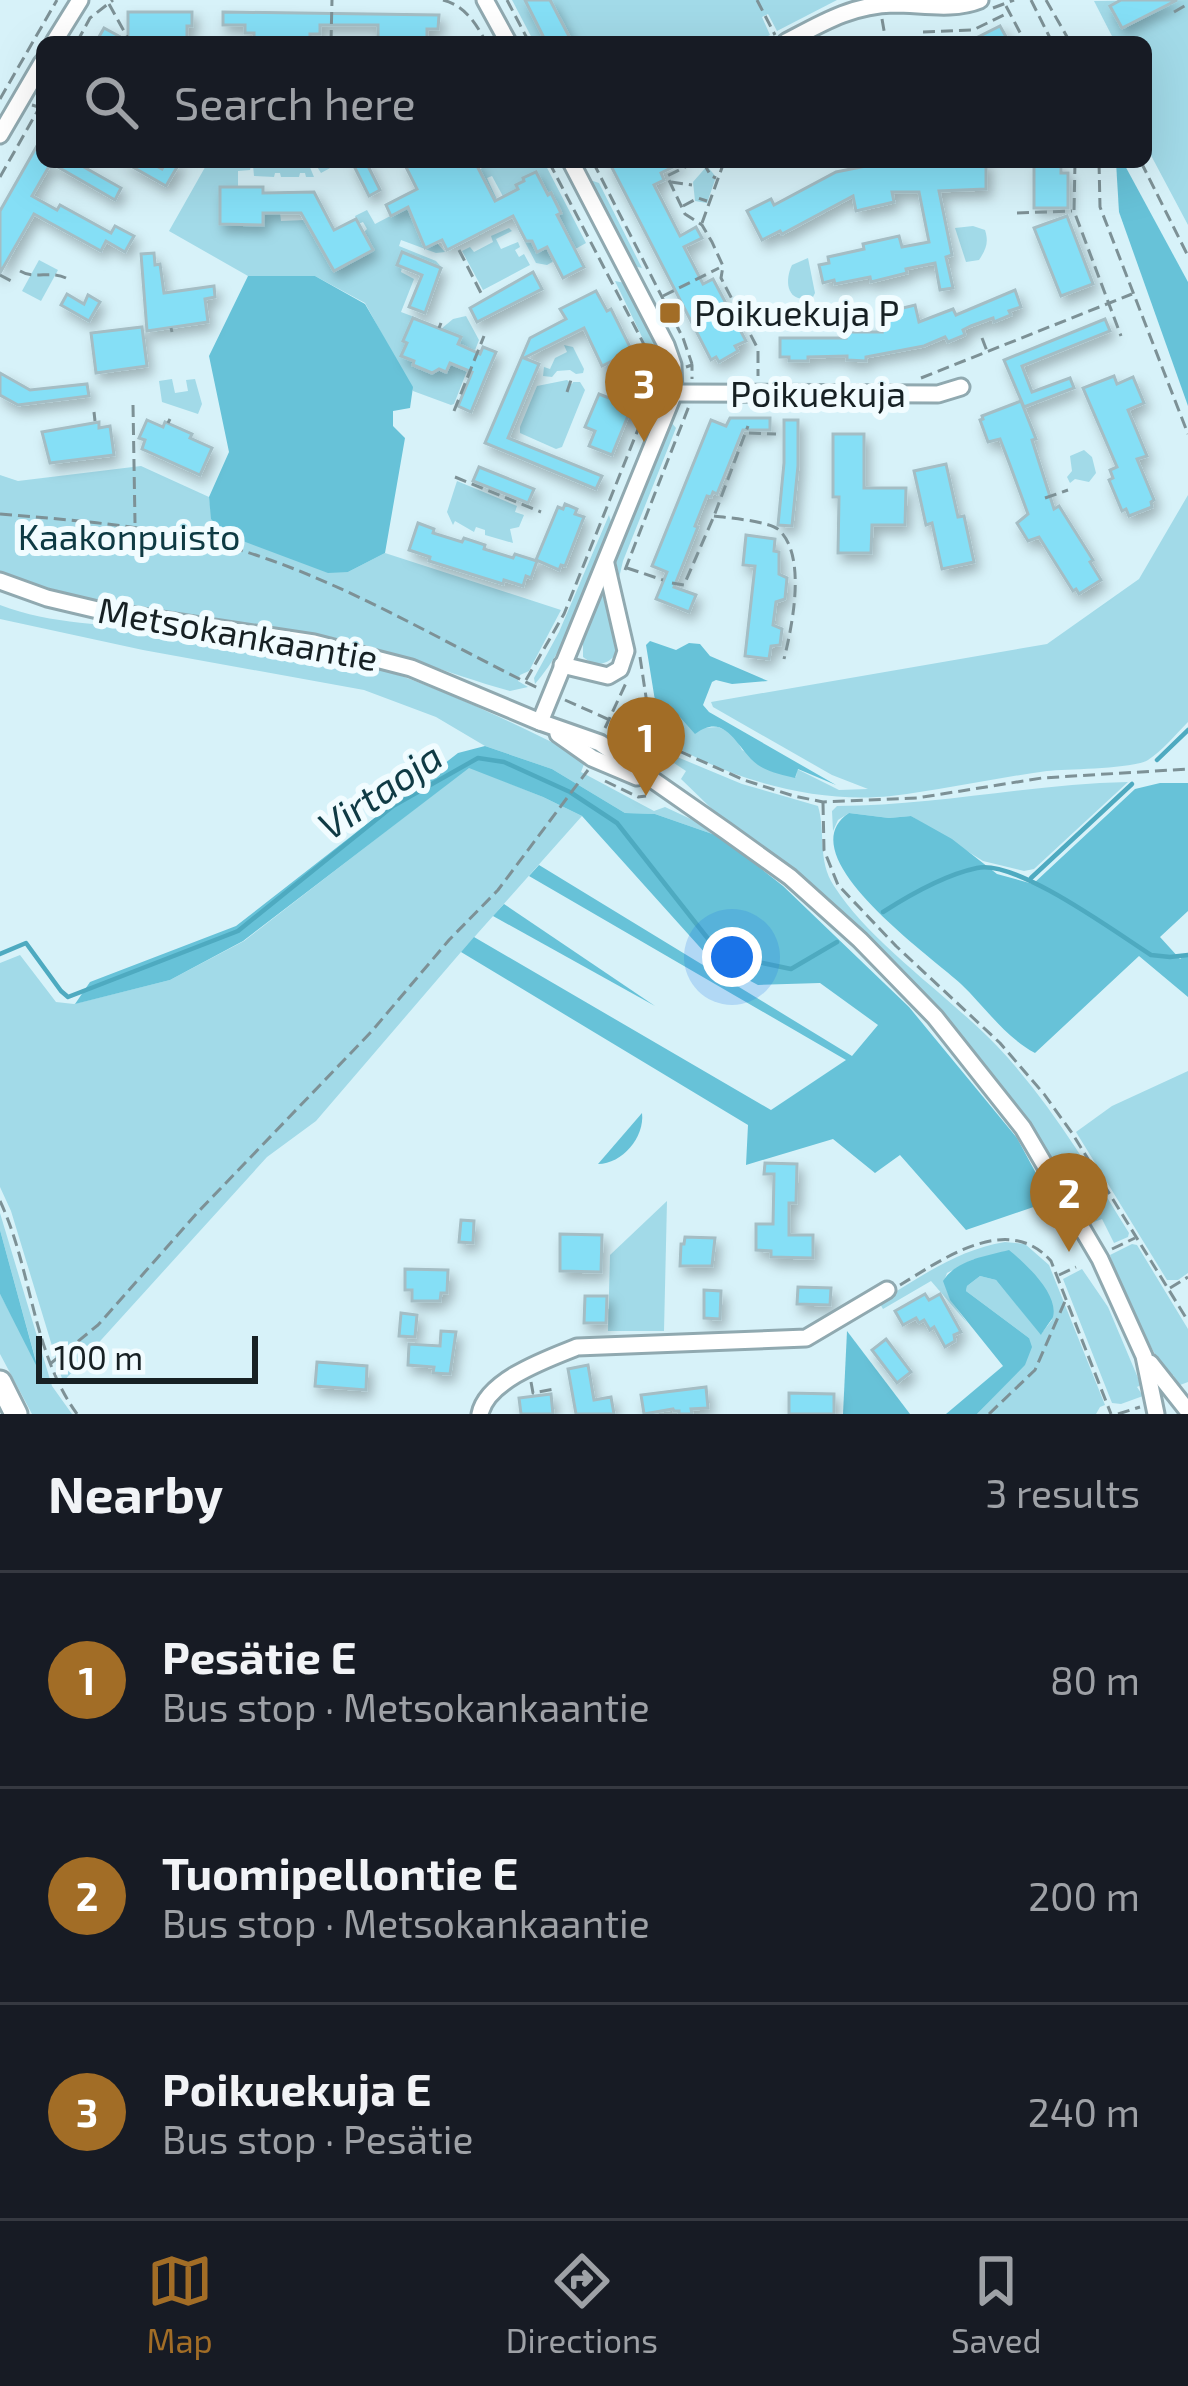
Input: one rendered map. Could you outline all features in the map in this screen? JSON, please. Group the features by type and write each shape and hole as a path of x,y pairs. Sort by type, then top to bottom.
{"highway":[{"path":"0,1382 16,1414"}],"street":[{"path":"58,36 80,0"},
{"path":"485,0 505,36"},
{"path":"788,36 844,11 956,6 980,0"},
{"path":"0,135 36,73"},
{"path":"540,722 674,393 666,345 574,168"},
{"name":"Poikuekuja","path":"674,393 938,394 961,388"},
{"path":"562,665 608,676 620,669 626,651 606,564"},
{"name":"Metsokankaantie","path":"0,581 102,611 368,655 540,722 592,758 662,787 790,877 935,1017 1023,1128 1100,1259 1144,1356 1188,1411"},
{"path":"480,1414 487,1395 529,1368 577,1347 806,1338 887,1290"},
{"name":"Metsokankaantie","path":"1144,1356 1151,1410"}],"path":[{"path":"36,36 57,0"},
{"path":"331,36 332,0"},
{"path":"443,0 468,14 482,36"},
{"path":"507,0 526,36"},
{"path":"758,0 779,36"},
{"path":"1031,0 1049,36"},
{"path":"1046,0 1067,36"},
{"path":"80,36 91,18 111,1 127,36"},
{"path":"1005,4 1022,36"},
{"path":"1174,12 1188,4"},
{"path":"923,32 973,31 1010,13"},
{"path":"0,99 36,36"},
{"path":"0,177 36,115"},
{"path":"525,681 564,614 647,407 654,373 649,354 552,168"},
{"path":"596,168 683,338 692,365 692,394 624,571 663,580"},
{"path":"683,168 667,176 685,214 702,225 722,266 721,278 758,349 758,384"},
{"path":"706,168 718,179"},
{"path":"702,225 722,168"},
{"path":"1075,168 1074,211 1120,336"},
{"path":"1099,168 1100,207 1188,434"},
{"path":"1144,168 1188,256"},
{"path":"670,182 692,185"},
{"path":"681,207 698,198 710,201"},
{"path":"1017,212 1074,211"},
{"path":"459,250 482,295"},
{"path":"662,297 722,266"},
{"path":"20,271 30,277 56,273 66,278"},
{"path":"0,275 13,282"},
{"path":"912,382 1132,294"},
{"path":"454,411 484,336"},
{"path":"982,338 988,353"},
{"path":"673,369 692,365"},
{"path":"567,392 572,377"},
{"path":"133,405 134,526"},
{"path":"94,412 95,422"},
{"path":"672,583 684,585 748,426"},
{"path":"747,433 776,434"},
{"path":"455,477 541,512"},
{"path":"1045,498 1068,490"},
{"path":"714,516 769,525 788,544 796,573 784,659"},
{"path":"608,718 640,656 652,738"},
{"path":"50,1364 98,1325 197,1213 372,1031 498,890 587,772"},
{"path":"604,781 638,797 646,796"},
{"path":"823,802 824,850 838,885 1000,1043 1044,1094 1188,1321"},
{"path":"0,1201 50,1364 77,1414"},
{"path":"1112,1250 1136,1237"},
{"path":"887,1290 958,1252 1005,1239 1026,1240 1051,1261 1111,1414"},
{"path":"1057,1275 1076,1267"},
{"path":"1168,1289 1188,1277"},
{"path":"989,1414 1036,1370 1067,1298"},
{"path":"529,1368 533,1393 554,1389"},
{"path":"1118,1414 1151,1410"}],"green space":[{"path":"512,0 837,0 777,31 768,14 762,17 768,36 531,36"},
{"path":"1188,0 1188,225 1152,157 1152,36 1112,36 1094,1"},
{"path":"205,168 250,168 238,171 238,187 220,187 220,224 262,225 263,213 280,213 281,221 305,220 311,233 363,233 367,229 355,216 367,210 375,224 482,168 547,168 586,243 547,265 536,263 517,227 521,225 537,251 571,242 557,215 561,212 535,172 524,178 506,202 492,176 487,178 504,215 499,224 493,214 418,234 422,243 437,243 445,252 401,240 399,246 436,261 443,269 403,253 397,265 414,279 401,312 417,318 404,341 402,356 431,373 446,371 461,346 441,329 466,316 479,340 451,405 413,391 365,303 315,276 248,276 169,231"},
{"path":"253,168 310,168 314,177 305,173 299,177 254,176"},
{"path":"705,168 716,177 707,203 695,201 693,182"},
{"path":"593,181 599,183 642,268 633,266"},
{"path":"509,228 512,231 496,239 501,249 518,242 520,247 515,250 530,265 483,290 462,251 470,247 474,252"},
{"path":"955,228 985,230 986,246 979,260 966,262"},
{"path":"808,258 815,293 798,298 788,286 789,272 792,265"},
{"path":"39,260 58,270 41,301 22,291"},
{"path":"615,281 625,283 664,366 656,366"},
{"path":"564,345 573,347 583,373 570,370 543,376 544,367 550,369 555,358 567,352"},
{"path":"172,379 175,393 188,391 186,380 195,379 202,404 198,414 162,402 159,381"},
{"path":"580,382 585,390 562,447 556,449 520,433 537,386"},
{"path":"671,422 676,428 619,578 618,553"},
{"path":"1084,450 1092,457 1096,473 1089,482 1075,479 1070,483 1070,456"},
{"name":"Kaakonpuisto","path":"141,466 209,497 212,519 348,572 385,553 561,610 529,671 520,675 518,681 528,687 510,691 316,634 106,604 0,571 0,475 18,481"},
{"path":"457,481 517,506 515,512 524,515 519,527 510,529 513,543 485,535 485,530 476,527 474,532 455,521 453,525 447,512"},
{"path":"1188,495 1188,722 1148,760 891,796 832,796 742,776 661,738 657,713 679,716 703,728 718,727 734,734 742,750 796,777 797,769 839,790 868,789 832,775 711,702 1047,644 1139,579"},
{"path":"609,515 612,525 580,608 535,684 534,678"},
{"path":"603,591 619,650 598,664 583,657 583,637"},
{"path":"0,605 60,620 278,645 387,671 586,759 581,772 654,811 665,807 721,837 655,814 625,813 552,769 485,746 436,717 364,690 0,619"},
{"path":"670,754 742,784 818,806 825,866 834,886 868,928 1016,1067 1068,1136 1128,1237 1114,1243 1102,1219 1094,1222 1070,1196 887,957 821,894 713,810 681,779 686,771 668,759"},
{"path":"469,767 582,816 316,1121 267,1157 63,1382 0,1187 0,963 20,955 56,1002 74,1004 170,980 244,941"},
{"path":"1128,782 1034,869 1024,871 983,861 911,816 849,813 833,831 832,811 837,806"},
{"path":"1188,1071 1188,1273 1167,1280 1076,1132 1112,1106"},
{"path":"667,1201 664,1331 608,1331 610,1255"},
{"path":"0,1213 52,1386 72,1414 32,1414 0,1354 0,1294 36,1361 0,1230"},
{"path":"1005,1242 1025,1244 1049,1265 1105,1405 1096,1414 977,1414 1024,1365 1029,1338 966,1291 967,1286 980,1276 996,1280 1041,1334 1052,1320 974,1259 947,1273 944,1281 968,1324 931,1281 883,1309 879,1302 955,1258"},
{"path":"1137,1245 1188,1329 1188,1382 1180,1385 1173,1375 1168,1377 1125,1301 1110,1255"},
{"path":"1082,1269 1108,1307 1143,1396 1112,1403 1063,1279"}],"shaded area":[{"path":"1116,168 1126,168 1188,282 1188,406 1119,212"},
{"path":"248,276 315,276 365,304 413,387 410,408 393,411 393,426 405,438 385,553 348,572 328,573 227,535 211,519 209,497 229,452 209,356"},
{"path":"650,641 676,650 689,643 700,644 710,656 768,681 732,684 716,680 703,705 836,785 798,769 795,778 766,770 723,729 706,728 695,734 679,716 657,713 646,645"},
{"path":"485,746 552,769 625,813 655,814 721,837 783,886 909,1007 1017,1138 1051,1201 966,1230 900,1155 875,1173 833,1139 746,1165 748,1125 461,952 474,937 771,1110 846,1060 529,876 539,865 852,1056 878,1025 820,983 758,985 724,967 706,954 582,816 469,768 243,941 170,980 75,1004 90,982 236,926 458,753"},
{"path":"1188,783 1188,911 1160,937 1180,959 1188,953 1188,997 1139,956 1035,1053 870,904 836,854 834,831 849,813 911,816 952,839 997,874 1033,884 1135,789"},
{"path":"504,904 655,1006 493,916"},
{"path":"642,1113 640,1131 630,1148 598,1164"},
{"path":"0,1230 38,1369 0,1294"},
{"path":"1009,1250 1046,1289 1053,1317 1041,1335 996,1280 980,1276 967,1286 966,1291 1029,1338 1032,1347 1025,1365 977,1414 946,1414 1003,1366 950,1300 943,1281 964,1264"},
{"path":"847,1331 910,1414 843,1414"}],"building":[{"path":"525,0 550,0 569,36 543,36"},
{"path":"1121,0 1177,0 1122,28 1110,6"},
{"path":"128,12 192,12 187,36 128,36"},
{"path":"223,12 439,15 438,29 427,29 427,36 378,36 378,25 320,25 320,34 310,36 254,36 245,33 245,25 223,25"},
{"path":"1000,26 1006,36 980,36"},
{"path":"36,148 36,168 48,168 32,196 57,210 60,205 111,233 115,226 134,236 125,252 106,241 101,251 34,214 0,273 0,211"},
{"path":"60,168 86,168 121,188 115,200"},
{"path":"134,168 176,168 166,186"},
{"path":"355,168 369,168 380,190 369,196"},
{"path":"406,168 478,168 495,201 536,172 548,195 551,193 584,267 563,278 547,247 537,252 513,216 447,250 442,240 425,248 408,207 391,216 386,205 417,189"},
{"path":"612,168 671,168 654,185 680,236 696,227 702,238 684,247 703,284 713,279 746,341 719,362 716,357 711,360"},
{"path":"986,168 986,189 939,191 952,255 946,257 953,288 940,290 935,263 871,282 870,277 823,283 819,265 829,263 828,257 899,236 902,247 929,242 919,192 892,192 894,202 856,211 853,196 762,240 747,211 771,199 774,205 836,172"},
{"path":"1034,168 1061,168 1061,173 1068,173 1068,208 1034,208"},
{"path":"220,187 263,187 263,193 314,192 334,230 356,219 373,250 334,271 301,213 263,213 263,225 220,224"},
{"path":"1067,216 1093,284 1061,296 1034,228"},
{"path":"402,252 441,268 425,313 409,307 422,275 397,265"},
{"path":"154,253 164,293 214,286 215,297 205,299 208,322 147,331 141,254"},
{"path":"533,272 542,289 477,322 470,308"},
{"path":"1015,290 1021,307 1009,311 1011,315 971,326 963,330 965,335 948,342 945,337 866,357 866,361 847,360 847,356 808,357 808,361 780,357 780,338 846,338 846,332 882,332 878,314 915,305 919,322 953,309 956,315"},
{"path":"596,291 607,311 611,309 632,351 602,366 584,328 524,358 539,364 508,438 602,476 596,489 485,443 530,338 566,319 560,309"},
{"path":"67,294 84,304 88,295 100,302 89,321 61,305"},
{"path":"413,318 461,337 458,344 480,354 483,347 496,352 471,412 458,406 472,372 450,363 446,372 432,373 401,356"},
{"path":"1105,319 1110,331 1022,366 1032,392 1070,378 1074,388 1024,407 1004,360"},
{"path":"142,327 147,366 96,373 91,333"},
{"path":"0,373 30,390 87,384 89,396 18,405 0,395"},
{"path":"1114,376 1117,384 1133,377 1144,403 1128,410 1147,456 1137,459 1154,500 1152,507 1129,516 1126,509 1122,511 1109,480 1113,478 1110,470 1117,467 1083,388"},
{"path":"613,387 636,396 612,455 589,446 595,431 585,427 599,394 609,398"},
{"path":"1021,401 1054,509 1059,506 1101,580 1079,594 1039,537 1028,541 1017,523 1028,514 1000,439 988,442 980,420"},
{"path":"730,418 770,418 770,430 743,430 717,494 707,496 674,587 696,595 689,612 656,599 667,572 652,566 711,420 726,426"},
{"path":"147,420 163,427 165,422 212,448 200,475 142,449 145,440 139,438"},
{"path":"784,420 798,420 792,526 778,525"},
{"path":"99,422 99,428 110,426 114,455 50,463 42,432"},
{"path":"833,434 864,434 864,488 906,488 905,525 872,525 871,553 838,553"},
{"path":"946,464 974,562 942,569 914,471"},
{"path":"479,467 534,489 528,503 473,481"},
{"path":"565,504 584,517 565,566 559,570 536,560 558,507 563,509"},
{"path":"418,523 434,529 433,533 537,561 531,578 526,576 523,586 504,580 503,584 429,561 430,557 409,550"},
{"path":"746,535 775,539 779,574 787,578 785,599 776,602 773,625 782,629 780,645 771,646 769,659 745,656 755,566 743,565"},
{"path":"765,1163 797,1164 789,1235 813,1235 813,1258 771,1257 771,1251 756,1250 756,1224 773,1224 774,1174 764,1174"},
{"path":"461,1220 474,1221 473,1243 459,1242"},
{"path":"560,1234 602,1235 601,1272 560,1271"},
{"path":"685,1237 715,1238 712,1266 680,1266"},
{"path":"405,1269 448,1270 447,1293 441,1293 440,1301 412,1301 412,1290 405,1290"},
{"path":"798,1287 831,1288 830,1305 797,1304"},
{"path":"704,1290 721,1291 720,1319 704,1318"},
{"path":"925,1294 929,1300 940,1294 961,1332 945,1347 934,1327 930,1330 924,1320 919,1323 916,1318 903,1325 895,1311"},
{"path":"585,1296 607,1296 606,1323 584,1323"},
{"path":"401,1313 417,1315 415,1337 399,1336"},
{"path":"441,1331 456,1332 450,1374 408,1365 409,1344 440,1346"},
{"path":"886,1339 911,1372 897,1383 872,1350"},
{"path":"317,1362 367,1366 366,1390 315,1386"},
{"path":"588,1365 594,1400 611,1397 614,1414 576,1414 568,1369"},
{"path":"706,1387 708,1408 691,1409 692,1414 673,1409 644,1414 641,1395"},
{"path":"789,1393 834,1394 834,1414 789,1414"},
{"path":"551,1394 553,1414 521,1414 519,1398"}],"waterway":[{"path":"1157,760 1188,730"},
{"name":"Virtaoja","path":"0,954 26,943 68,997 238,931 393,806 478,758 504,762 570,792 617,823 720,954 791,969 837,942"},
{"path":"1031,878 1132,784"},
{"name":"Virtaoja","path":"883,912 952,875 994,868 1040,886 1151,955 1188,955"}],"place":[{"name":"Poikuekuja P","path":"670,313"},
{"name":"Poikuekuja E","path":"644,442"},
{"name":"Pesätie E","path":"646,796"},
{"name":"Tuomipellontie E","path":"1069,1252"}]}
